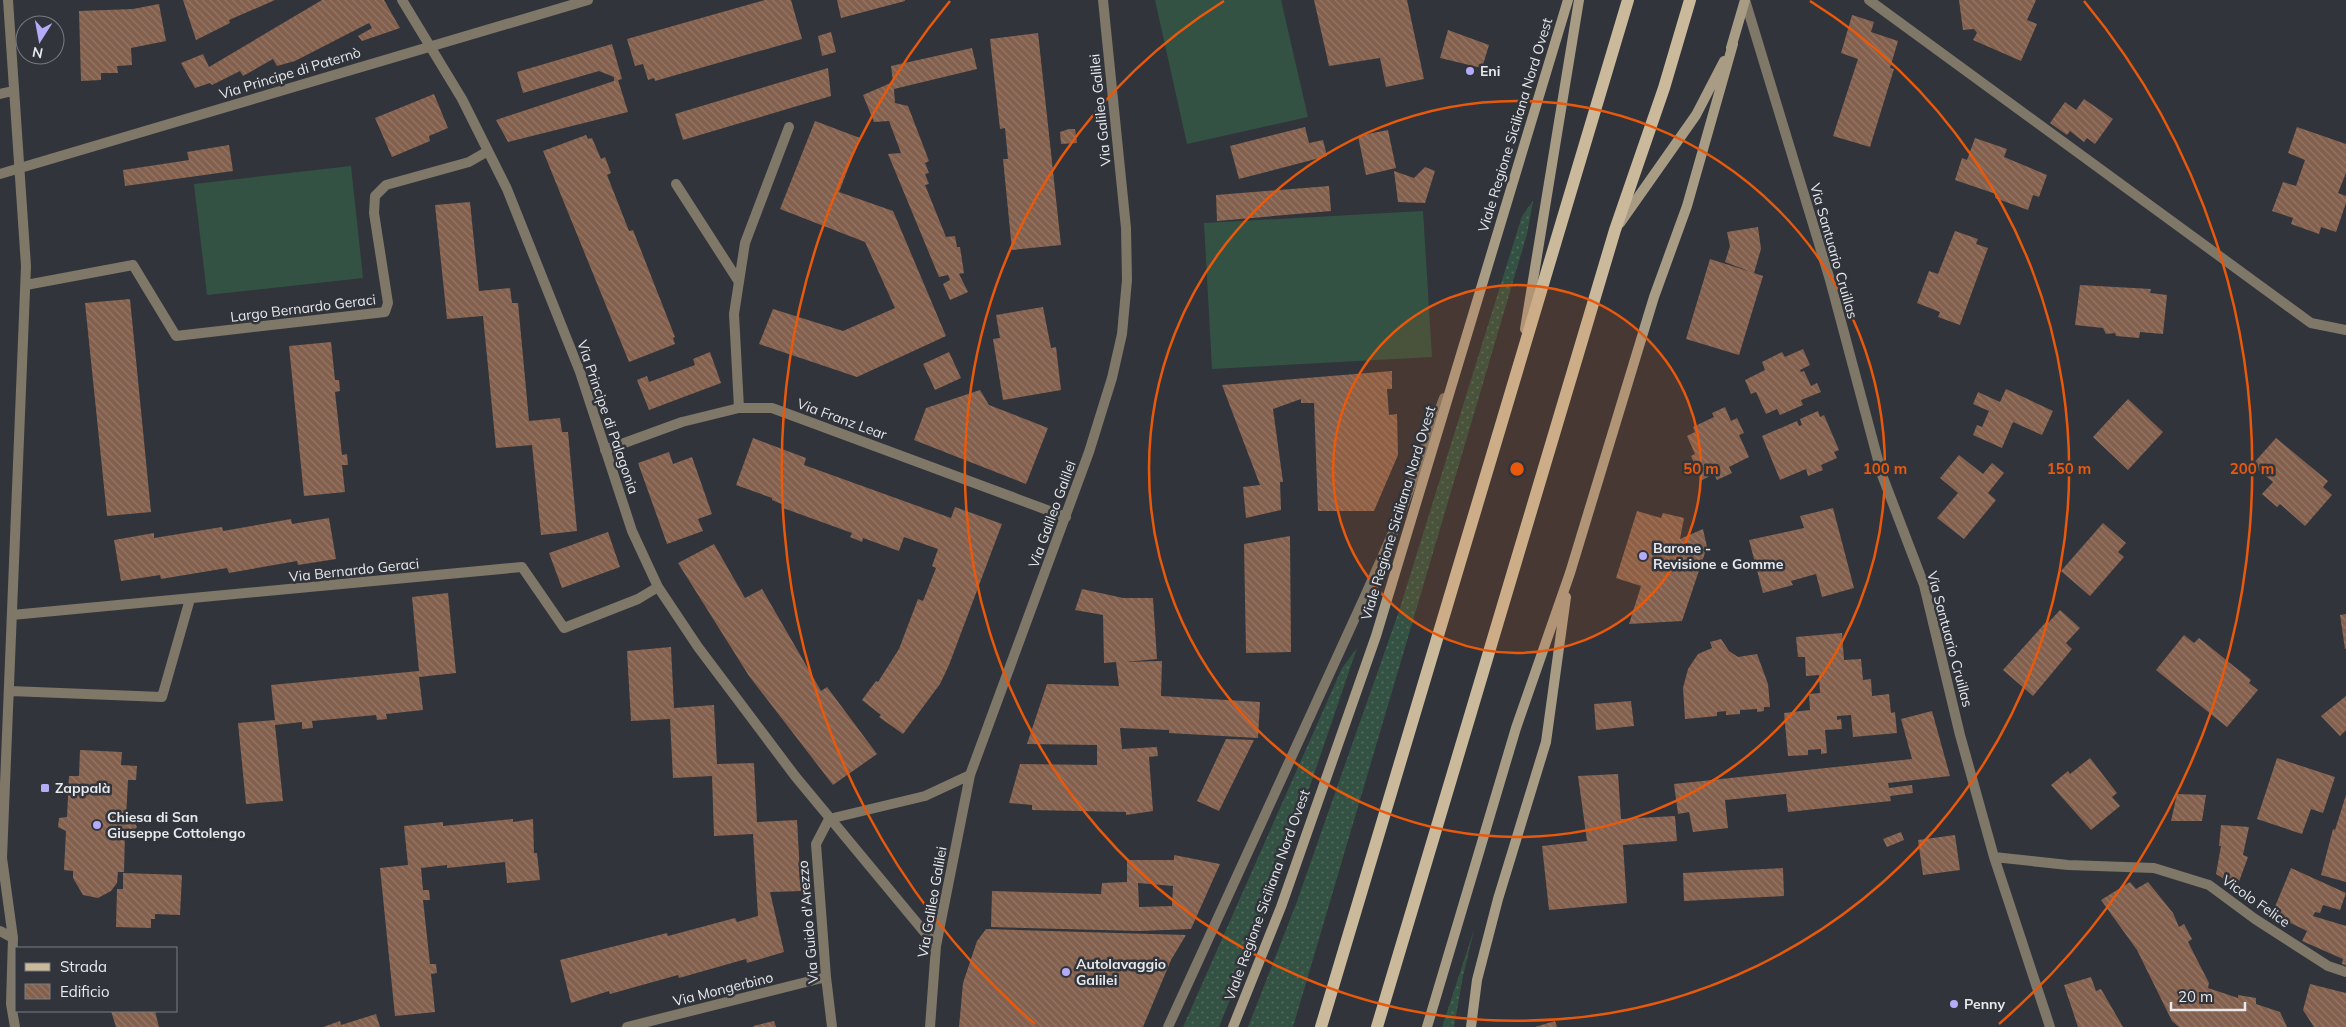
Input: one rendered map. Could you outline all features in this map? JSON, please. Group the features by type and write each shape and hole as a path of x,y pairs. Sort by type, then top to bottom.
{"main road":[{"path":"1321,1027 1628,0"},
{"path":"1377,1027 1615,230 1664,88 1690,0"}],"street":[{"path":"8,0 12,91 26,285 10,691 1,837 5,906 13,938 11,1004 15,1027"},
{"name":"Via Principe di Palagonia","path":"402,0 462,99 524,229 580,372 632,531 658,587 698,647 829,819 936,946"},
{"name":"Via Principe di Paternò","path":"0,174 429,45 588,0"},
{"name":"Via Galileo Galilei","path":"930,1027 936,946 970,775 1089,452 1112,378 1122,334 1127,280 1126,228 1103,0"},
{"name":"Viale Regione Siciliana Nord Ovest","path":"1233,1027 1278,915 1376,636 1568,0"},
{"path":"1518,372 1579,0"},
{"path":"1428,1027 1516,728 1570,573 1654,297 1687,206 1745,0"},
{"name":"Via Santuario Cruillas","path":"1745,0 1830,280 1882,475 1924,584 1960,735 1994,857 2050,1027"},
{"path":"1869,0 2311,323 2346,330"},
{"path":"1615,230 1696,115 1733,44"},
{"path":"0,94 12,91"},
{"path":"739,408 734,314 745,243 789,127"},
{"name":"Largo Bernardo Geraci","path":"26,285 133,265 176,336 385,312 388,303 374,213 375,196 386,185 469,162 488,151"},
{"path":"676,184 739,282"},
{"path":"1168,1027 1392,535 1470,327"},
{"name":"Via Franz Lear","path":"605,450 682,422 739,408 772,408 1066,517"},
{"name":"Via Bernardo Geraci","path":"12,615 522,567 564,628 638,598 658,587"},
{"path":"1472,1027 1477,980 1498,899 1546,742 1570,573"},
{"path":"10,691 162,697 190,599"},
{"path":"829,819 925,796 970,775"},
{"name":"Via Guido d'Arezzo","path":"829,819 816,844 826,977 832,1027"},
{"name":"Vicolo Felice","path":"1994,857 2068,865 2154,868 2209,884 2254,919 2320,961 2346,972"},
{"path":"0,931 13,938"},
{"name":"Via Mongerbino","path":"627,1027 826,977"}],"green space":[{"path":"1155,0 1281,0 1308,117 1187,144"},
{"path":"351,166 363,278 207,295 194,184"},
{"path":"1533,201 1527,234 1293,1027 1248,1027 1296,904 1399,611 1522,216"},
{"path":"1423,211 1432,357 1212,369 1204,223"},
{"path":"1357,648 1276,886 1219,1027 1183,1027 1342,668"},
{"path":"1474,930 1454,1027 1442,1027"}],"building":[{"path":"183,0 275,0 229,20 230,23 196,40"},
{"path":"322,0 384,0 400,28 362,41 358,36 372,28 369,23 295,61 277,66 273,59 243,76 240,71 212,85 210,83 195,88 181,63 203,54 209,67"},
{"path":"765,0 791,0 802,39 655,81 654,78 648,80 643,64 635,66 627,39"},
{"path":"837,0 905,0 905,1 841,18"},
{"path":"1314,0 1407,0 1424,79 1386,87 1380,58 1329,66"},
{"path":"1959,0 2036,0 2027,20 2037,24 2021,61 1973,40 1977,33 1974,29 1963,30"},
{"path":"159,4 166,41 131,48 132,65 117,66 118,73 101,73 101,80 81,81 79,11 133,9"},
{"path":"1852,15 1874,22 1871,32 1898,41 1890,68 1894,69 1870,147 1833,136 1858,59 1841,53"},
{"path":"1448,30 1489,45 1482,68 1440,58"},
{"path":"831,32 836,52 822,56 818,36"},
{"path":"1038,33 1061,245 1012,250 1003,159 1008,159 1005,128 1000,129 990,39"},
{"path":"612,44 622,79 618,80 628,112 508,142 496,120 614,81 614,77 599,71 523,93 517,72"},
{"path":"972,48 977,69 894,89 895,103 908,106 929,161 925,163 929,173 925,174 929,184 925,185 946,237 955,236 957,247 960,247 964,273 959,274 968,292 950,300 943,284 950,280 948,275 939,277 888,154 901,153 889,121 874,122 863,95 893,82 891,66"},
{"path":"828,68 831,96 683,140 675,114"},
{"path":"434,94 448,128 429,136 430,141 392,157 375,118"},
{"path":"2084,99 2113,119 2095,144 2087,138 2084,142 2070,131 2067,135 2050,123 2065,102 2076,110"},
{"path":"815,121 860,138 839,192 893,211 946,336 857,377 759,344 773,309 843,331 895,308 865,242 780,209"},
{"path":"1305,127 1309,143 1323,140 1327,156 1239,179 1230,146"},
{"path":"2297,127 2346,144 2346,173 2338,193 2346,196 2346,203 2336,232 2321,227 2319,234 2291,224 2293,218 2272,211 2283,182 2296,186 2305,160 2288,153"},
{"path":"1075,129 1077,143 1061,144 1060,132"},
{"path":"1388,130 1396,168 1366,175 1358,136"},
{"path":"586,135 588,139 592,138 601,159 605,157 611,173 607,175 629,231 633,230 675,337 673,338 675,344 629,362 543,151"},
{"path":"1975,138 2007,149 2004,157 2047,175 2039,197 2033,195 2028,210 1995,198 1996,194 1955,180 1962,158 1967,160"},
{"path":"229,145 233,171 125,186 123,170 189,160 187,152"},
{"path":"1425,167 1435,171 1425,203 1398,202 1394,171 1414,178"},
{"path":"1329,186 1331,211 1217,221 1216,195"},
{"path":"470,202 479,291 510,288 512,303 518,303 529,421 560,418 562,432 568,432 577,531 541,535 532,445 496,448 483,316 447,319 435,205"},
{"path":"1758,227 1761,249 1754,273 1763,276 1739,355 1686,339 1710,259 1751,272 1725,262 1730,246 1727,232"},
{"path":"1955,231 1978,239 1976,244 1988,248 1960,325 1938,317 1940,312 1917,303 1929,271 1938,274"},
{"path":"2080,285 2151,289 2150,293 2167,295 2163,334 2140,332 2139,338 2116,336 2115,333 2106,334 2103,328 2075,325"},
{"path":"130,299 151,512 107,516 85,303"},
{"path":"1043,307 1051,348 1056,347 1061,390 1003,400 993,339 1000,338 996,315"},
{"path":"331,342 335,380 339,380 340,391 335,392 342,455 347,454 348,465 342,465 345,492 304,496 289,346"},
{"path":"1803,349 1810,365 1800,370 1801,372 1804,371 1811,386 1817,383 1821,392 1801,400 1803,405 1780,415 1777,409 1766,414 1756,392 1751,394 1745,380 1765,370 1762,362 1782,352 1785,357"},
{"path":"710,352 721,383 649,410 637,380 647,376 649,382 695,365 693,359"},
{"path":"949,352 961,378 935,390 923,364"},
{"path":"1392,371 1392,389 1387,389 1389,415 1397,414 1398,455 1374,511 1318,511 1314,403 1301,403 1301,399 1273,409 1283,482 1280,482 1281,510 1246,518 1243,487 1260,485 1222,385"},
{"path":"2006,389 2053,411 2042,435 2013,422 2002,448 1973,435 1977,425 1982,427 1989,411 1973,404 1978,392 2000,402"},
{"path":"980,390 989,405 1048,428 1026,484 914,440 926,408"},
{"path":"2128,399 2163,432 2128,470 2093,437"},
{"path":"1725,407 1731,421 1737,418 1744,433 1739,435 1749,457 1729,467 1732,473 1717,480 1714,474 1702,480 1691,456 1695,454 1687,436 1695,432 1693,427 1714,417 1712,413"},
{"path":"1818,411 1820,417 1824,415 1839,450 1834,452 1837,458 1821,465 1823,470 1808,476 1806,469 1780,480 1762,436 1797,421 1799,426 1802,425 1800,419"},
{"path":"753,438 806,458 804,465 951,518 955,507 1002,524 949,665 940,684 903,734 879,717 881,715 862,700 876,681 878,682 899,649 918,599 923,601 936,568 932,566 938,549 904,537 899,551 863,538 862,542 850,537 852,533 783,508 784,505 772,500 772,498 736,485"},
{"path":"2276,438 2328,481 2323,487 2332,495 2305,526 2280,504 2277,507 2262,494 2273,482 2252,465"},
{"path":"669,452 673,464 692,457 712,514 698,519 703,531 667,544 638,463"},
{"path":"1959,455 1983,474 1992,463 2004,473 1988,493 1996,500 1964,539 1937,518 1958,493 1940,478"},
{"path":"1833,508 1854,588 1822,597 1816,574 1791,581 1793,585 1763,593 1749,540 1804,528 1800,516"},
{"path":"1637,511 1661,518 1663,513 1684,518 1680,539 1703,529 1707,547 1682,621 1629,624 1641,586 1616,578"},
{"path":"329,518 336,559 298,565 297,561 229,573 227,568 161,579 160,575 121,581 114,540 154,533 154,538 222,527 223,531 291,519 292,524"},
{"path":"2103,523 2126,543 2118,552 2124,557 2090,596 2061,571"},
{"path":"608,532 620,567 562,588 549,553"},
{"path":"1290,536 1291,652 1246,653 1244,544"},
{"path":"714,544 745,598 762,589 821,691 827,687 877,754 833,785 749,676 678,563"},
{"path":"1082,589 1123,598 1153,598 1157,659 1125,662 1162,661 1161,696 1260,702 1258,738 1169,733 1169,730 1120,728 1122,749 1157,747 1158,756 1149,757 1153,811 1126,815 1126,812 1032,810 1032,805 1009,803 1020,764 1097,765 1097,745 1027,744 1047,684 1119,686 1116,662 1104,663 1103,615 1075,610"},
{"path":"448,593 456,673 419,677 423,710 386,714 387,719 377,720 376,715 312,721 313,728 302,729 302,722 275,725 283,801 246,804 238,723 275,720 271,685 419,671 412,597"},
{"path":"2060,610 2080,628 2066,643 2072,649 2033,696 2003,670 2046,622 2048,623"},
{"path":"2346,614 2346,649 2345,649 2340,615"},
{"path":"1842,633 1844,660 1861,659 1863,680 1871,679 1872,696 1889,694 1891,713 1895,712 1897,733 1853,737 1851,715 1837,716 1837,720 1841,719 1842,729 1825,730 1827,753 1821,754 1821,749 1808,750 1808,755 1788,756 1784,713 1810,710 1809,694 1820,693 1819,675 1806,676 1805,657 1798,657 1796,637"},
{"path":"2184,635 2194,643 2199,638 2251,680 2249,683 2258,690 2227,727 2156,670"},
{"path":"1721,639 1729,651 1738,657 1757,654 1768,684 1770,707 1764,707 1764,711 1757,712 1757,709 1740,710 1740,714 1726,715 1726,711 1717,712 1717,716 1685,719 1683,688 1688,669 1698,654 1712,648 1710,642"},
{"path":"671,647 674,708 714,705 717,764 754,763 757,822 797,820 801,891 770,892 784,952 747,963 746,959 679,978 678,975 610,994 609,991 571,1003 560,960 667,933 668,936 735,918 737,922 758,916 753,834 714,836 712,776 673,778 670,719 631,721 627,651"},
{"path":"2346,696 2346,730 2340,736 2321,716"},
{"path":"1631,701 1634,726 1596,730 1594,704"},
{"path":"1932,711 1950,776 1888,783 1889,788 1912,785 1913,793 1890,796 1891,801 1788,812 1786,794 1725,800 1728,828 1693,832 1689,812 1678,814 1674,784 1912,759 1901,719"},
{"path":"1226,739 1254,740 1219,811 1197,801"},
{"name":"Chiesa di San Giuseppe Cottolengo","path":"80,750 122,752 121,765 137,766 136,780 128,780 126,818 132,819 137,827 131,834 125,834 124,872 118,872 117,883 111,891 98,898 83,895 73,878 73,871 64,870 66,831 58,827 59,818 67,817 69,776 79,776"},
{"path":"2090,758 2117,793 2112,797 2120,806 2091,830 2051,785 2068,771 2070,774"},
{"path":"2277,758 2335,777 2323,813 2311,809 2302,834 2257,819"},
{"path":"1618,774 1621,819 1675,816 1677,841 1623,845 1627,903 1549,910 1542,846 1587,841 1578,776"},
{"path":"2177,794 2206,795 2202,821 2171,821"},
{"path":"2346,795 2346,882 2321,875 2333,829 2335,830"},
{"path":"513,819 513,822 533,819 534,853 537,853 540,880 507,883 505,862 447,868 447,865 421,868 423,890 429,890 430,900 423,900 430,964 436,964 437,973 431,974 435,1012 395,1016 380,868 408,865 404,826 443,822 443,826"},
{"path":"2221,825 2249,827 2243,855 2248,857 2237,887 2216,874 2221,846 2219,846"},
{"path":"1901,832 1904,840 1887,847 1883,839"},
{"path":"1955,835 1960,870 1923,875 1918,840"},
{"path":"1174,855 1220,864 1191,929 1139,931 991,927 992,891 1101,894 1102,883 1127,882 1127,860 1174,860","holes":["1138,883 1173,886 1172,906 1139,907"]},
{"path":"1783,868 1784,896 1684,901 1683,873"},
{"path":"2291,868 2346,893 2340,910 2323,905 2320,913 2315,912 2313,916 2346,926 2346,965 2342,964 2343,959 2302,941 2307,931 2272,914"},
{"path":"123,873 182,875 180,915 155,914 155,919 151,919 151,928 116,927 117,889 123,889"},
{"path":"2130,882 2136,889 2148,882 2173,913 2179,927 2184,924 2192,939 2188,942 2209,983 2208,988 2238,998 2238,995 2256,998 2256,1004 2280,1012 2287,1027 2179,1027 2172,1021 2137,950 2101,900"},
{"name":"Autolavaggio Galilei","path":"986,929 1186,935 1171,960 1143,1027 959,1027 963,983 977,941"},
{"path":"2091,977 2096,991 2101,989 2123,1027 2078,1027 2064,985"},
{"path":"2310,984 2346,993 2346,1027 2314,1027 2303,1010"},
{"path":"111,1012 155,1012 159,1027 116,1027"},
{"path":"376,1014 380,1027 323,1027 340,1021 341,1025"},
{"path":"774,1021 776,1027 753,1026"},
{"path":"1555,1021 1557,1027 1535,1027"}],"place":[{"name":"Eni","path":"1470,71"},
{"name":"Barone - Revisione e Gomme","path":"1643,556"},
{"name":"Zappalà","path":"45,788"},
{"name":"Chiesa di San Giuseppe Cottolengo","path":"97,825"},
{"name":"Autolavaggio Galilei","path":"1066,972"},
{"name":"Penny","path":"1954,1004"}]}
